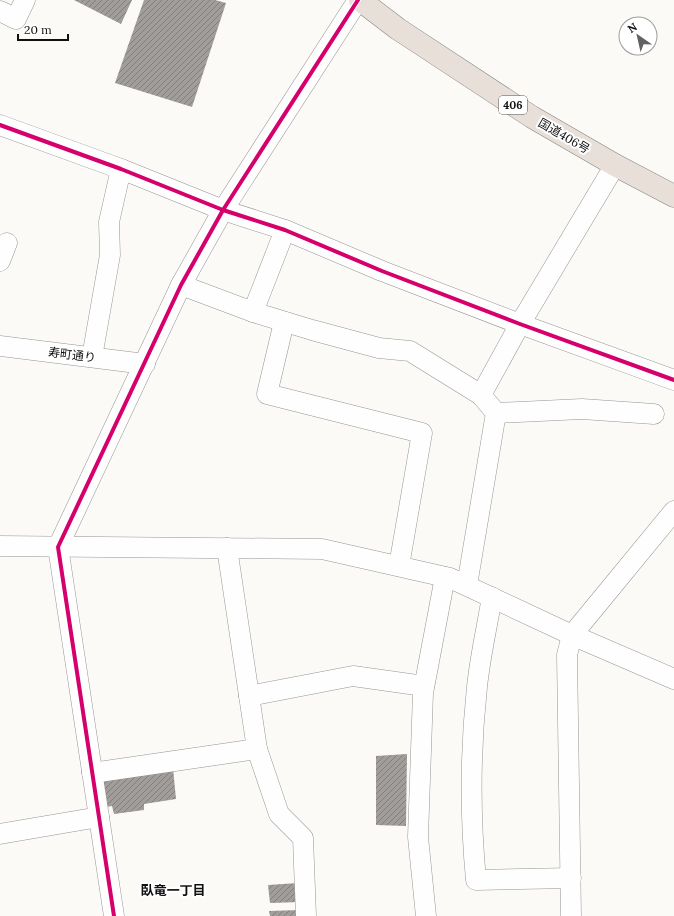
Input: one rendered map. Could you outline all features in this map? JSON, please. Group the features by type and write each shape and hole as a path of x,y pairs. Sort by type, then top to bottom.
{"highway":[{"name":"国道406号","path":"359,0 398,29 454,67 532,117 615,165 674,196"}],"street":[{"path":"0,11 16,19 25,0"},
{"path":"114,916 58,547 181,285 223,210 359,0"},
{"path":"0,125 121,168 223,210 285,230 382,271 520,324 674,380"},
{"path":"481,395 520,324 615,165"},
{"path":"92,357 110,255 109,222 121,168"},
{"path":"253,312 285,230"},
{"path":"0,261 7,242"},
{"path":"181,285 284,322 379,348 410,351 481,395 496,413 467,585"},
{"path":"284,322 267,394 422,433 399,566"},
{"name":"寿町通り","path":"0,346 145,364"},
{"path":"496,413 582,409 654,414"},
{"path":"572,916 567,655 572,635 666,535 674,511"},
{"path":"0,546 322,550 445,577 467,585 572,635 674,679"},
{"path":"227,548 257,749 279,814 303,838 306,916"},
{"path":"426,916 418,837 424,686 445,577"},
{"path":"492,597 477,687 471,780 476,880 571,878"},
{"path":"249,696 353,676 424,686"},
{"path":"92,773 257,749"},
{"path":"0,834 99,817"}],"building":[{"path":"74,0 132,0 121,24"},
{"path":"144,0 215,0 226,3 192,107 115,83"},
{"path":"407,754 406,826 376,825 376,756"},
{"path":"173,768 176,799 144,804 144,810 114,814 112,806 107,807 103,778"},
{"path":"298,883 300,902 270,903 268,885"},
{"path":"299,910 299,916 270,916 269,911"}],"cycle path":[{"path":"114,916 58,547 181,285 223,210 358,0"},
{"path":"0,125 121,169 223,210 285,230 382,271 520,324 674,380"}],"district":[{"name":"臥竜一丁目","path":"173,890"}]}
